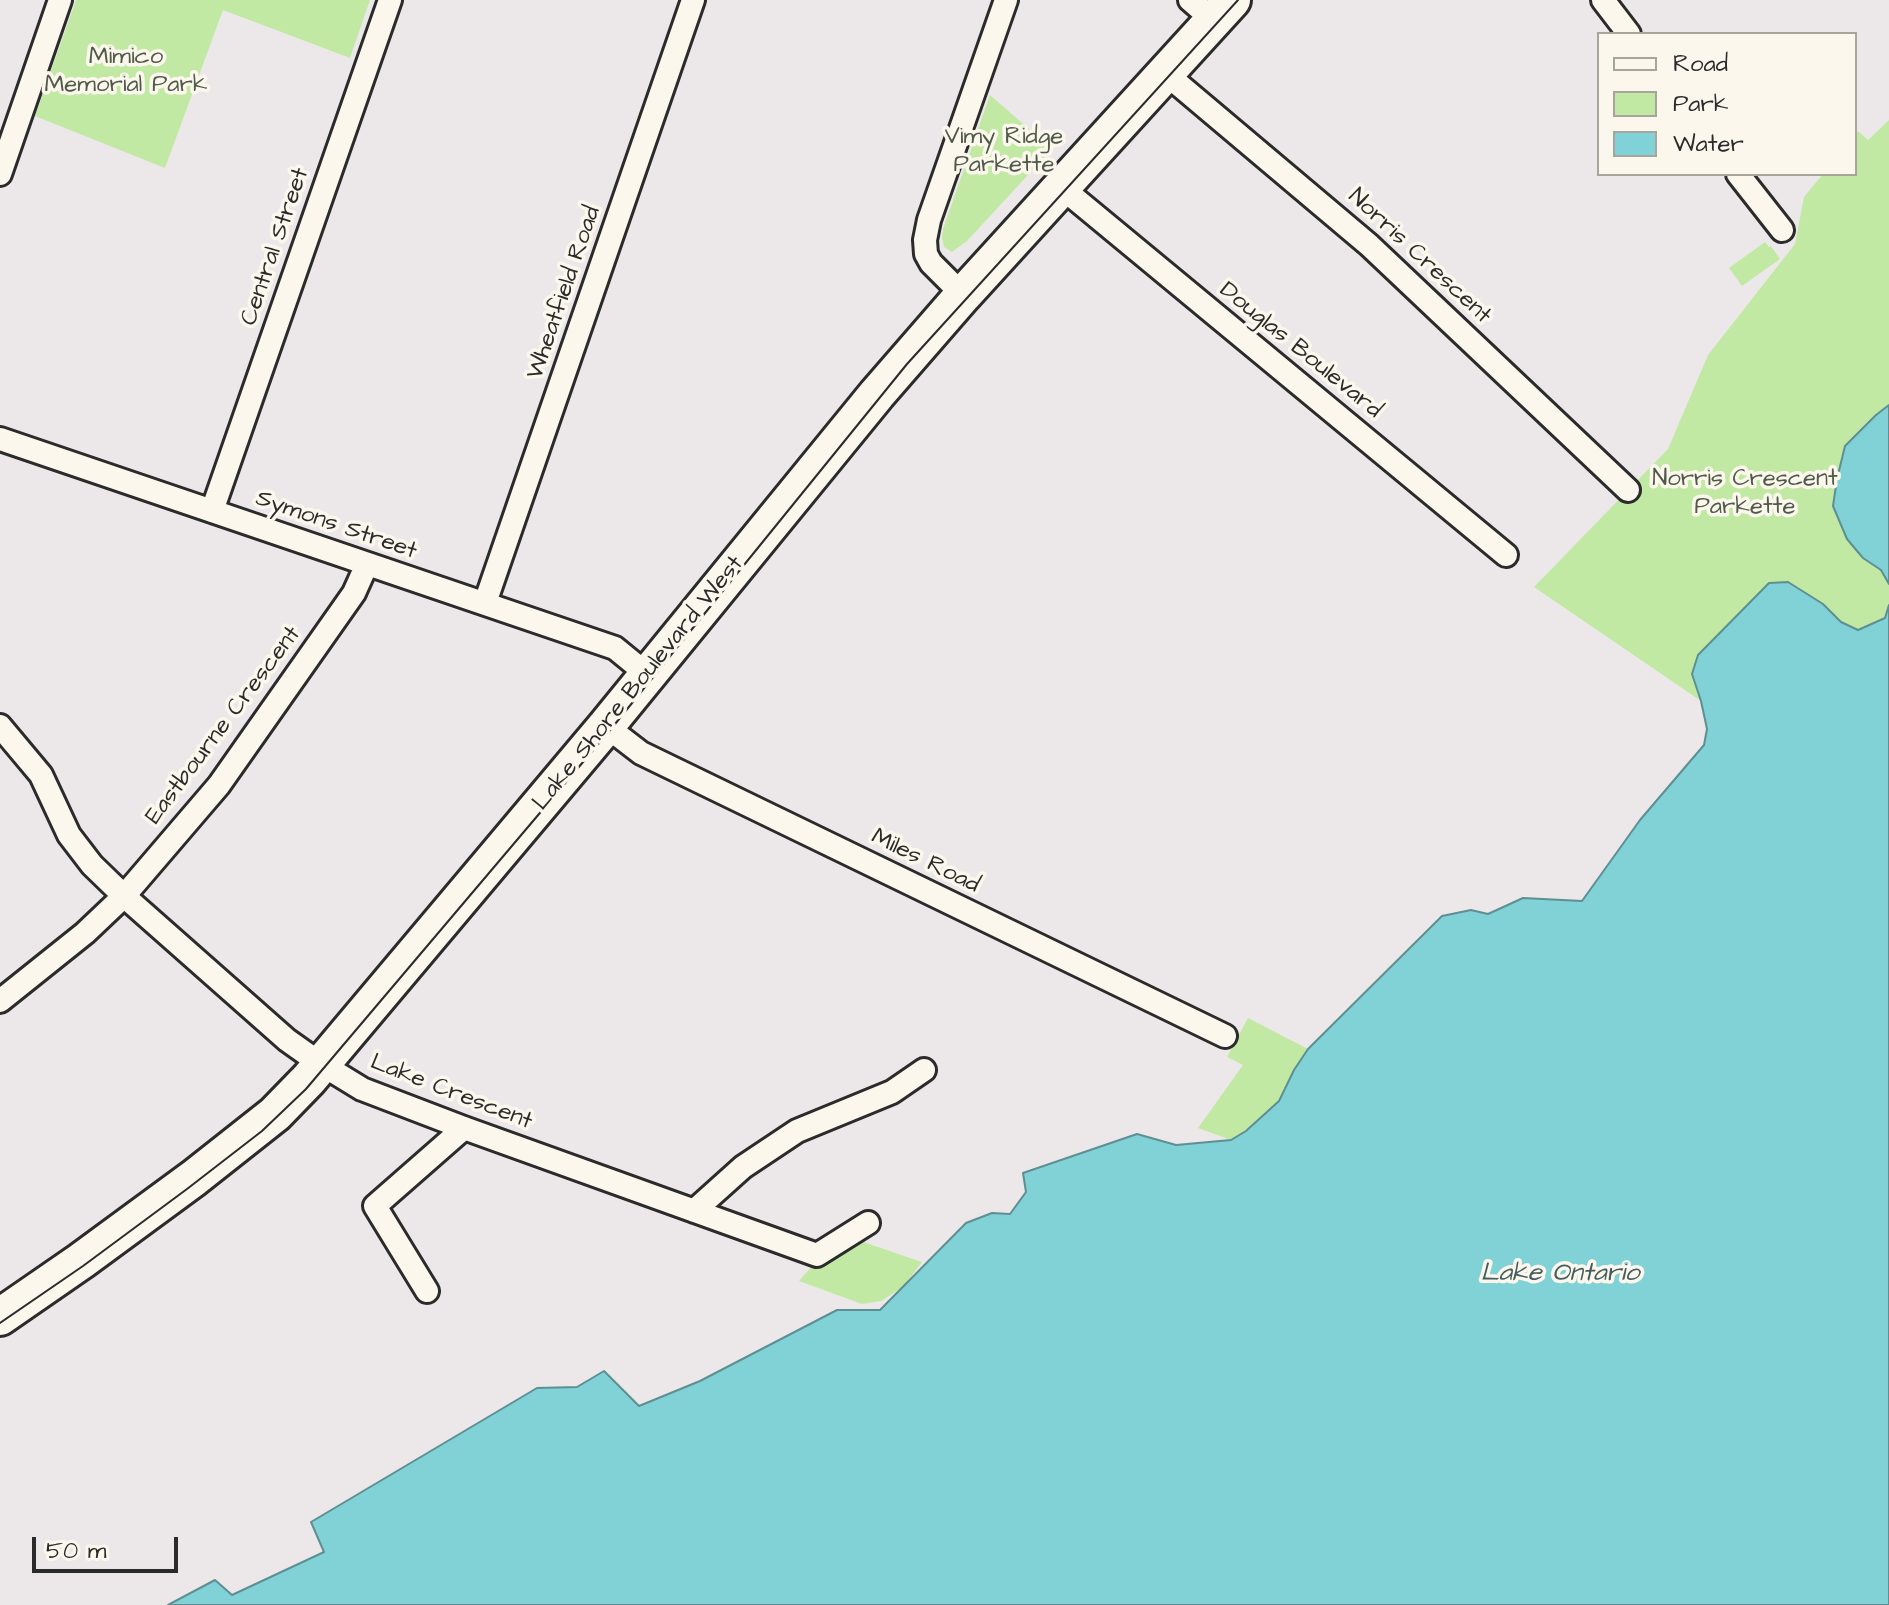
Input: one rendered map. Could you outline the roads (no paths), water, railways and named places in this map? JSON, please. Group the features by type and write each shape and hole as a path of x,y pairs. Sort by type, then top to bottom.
{"main road":[{"name":"Lake Shore Boulevard West","path":"0,1317 132,1224 285,1104 606,726 877,394 1165,73 1212,7"}],"street":[{"path":"0,174 60,0"},
{"name":"Central Street","path":"212,511 390,0"},
{"name":"Wheatfield Road","path":"485,603 693,0"},
{"path":"963,295 931,263 926,254 925,240 929,220 1006,0"},
{"path":"1603,0 1627,32"},
{"name":"Norris Crescent","path":"1165,73 1369,245 1628,490"},
{"path":"1740,176 1782,230"},
{"name":"Douglas Boulevard","path":"1061,187 1506,555"},
{"name":"Symons Street","path":"0,439 615,648 648,675"},
{"name":"Eastbourne Crescent","path":"0,1001 85,933 124,896 219,785 354,593 367,564"},
{"name":"Lake Crescent","path":"0,726 41,775 69,835 92,865 287,1040 362,1089 817,1255 868,1223"},
{"name":"Miles Road","path":"606,726 641,753 1225,1036"},
{"path":"694,1211 743,1167 797,1131 892,1092 924,1070"},
{"path":"427,1291 375,1206 464,1128"}],"water":[{"path":"1889,405 1889,584 1881,570 1863,558 1847,539 1833,506 1845,446"},
{"name":"Lake Ontario","path":"1788,582 1823,604 1841,622 1858,630 1885,618 1889,605 1889,1605 168,1605 215,1580 232,1595 324,1552 311,1522 537,1388 577,1387 604,1371 639,1406 700,1381 837,1310 880,1310 966,1223 992,1213 1010,1214 1026,1192 1023,1173 1137,1134 1176,1145 1231,1140 1246,1131 1279,1101 1308,1049 1442,916 1471,910 1488,914 1523,898 1582,901 1640,820 1704,745 1707,729 1692,674 1698,655 1769,583"}],"tram line":[{"path":"0,1323 187,1189 262,1131 306,1089 611,729 907,364 1238,0"}],"park label":[{"name":"Mimico Memorial Park","path":"126,72"},
{"name":"Vimy Ridge Parkette","path":"1004,152"},
{"name":"Norris Crescent Parkette","path":"1745,494"}]}
